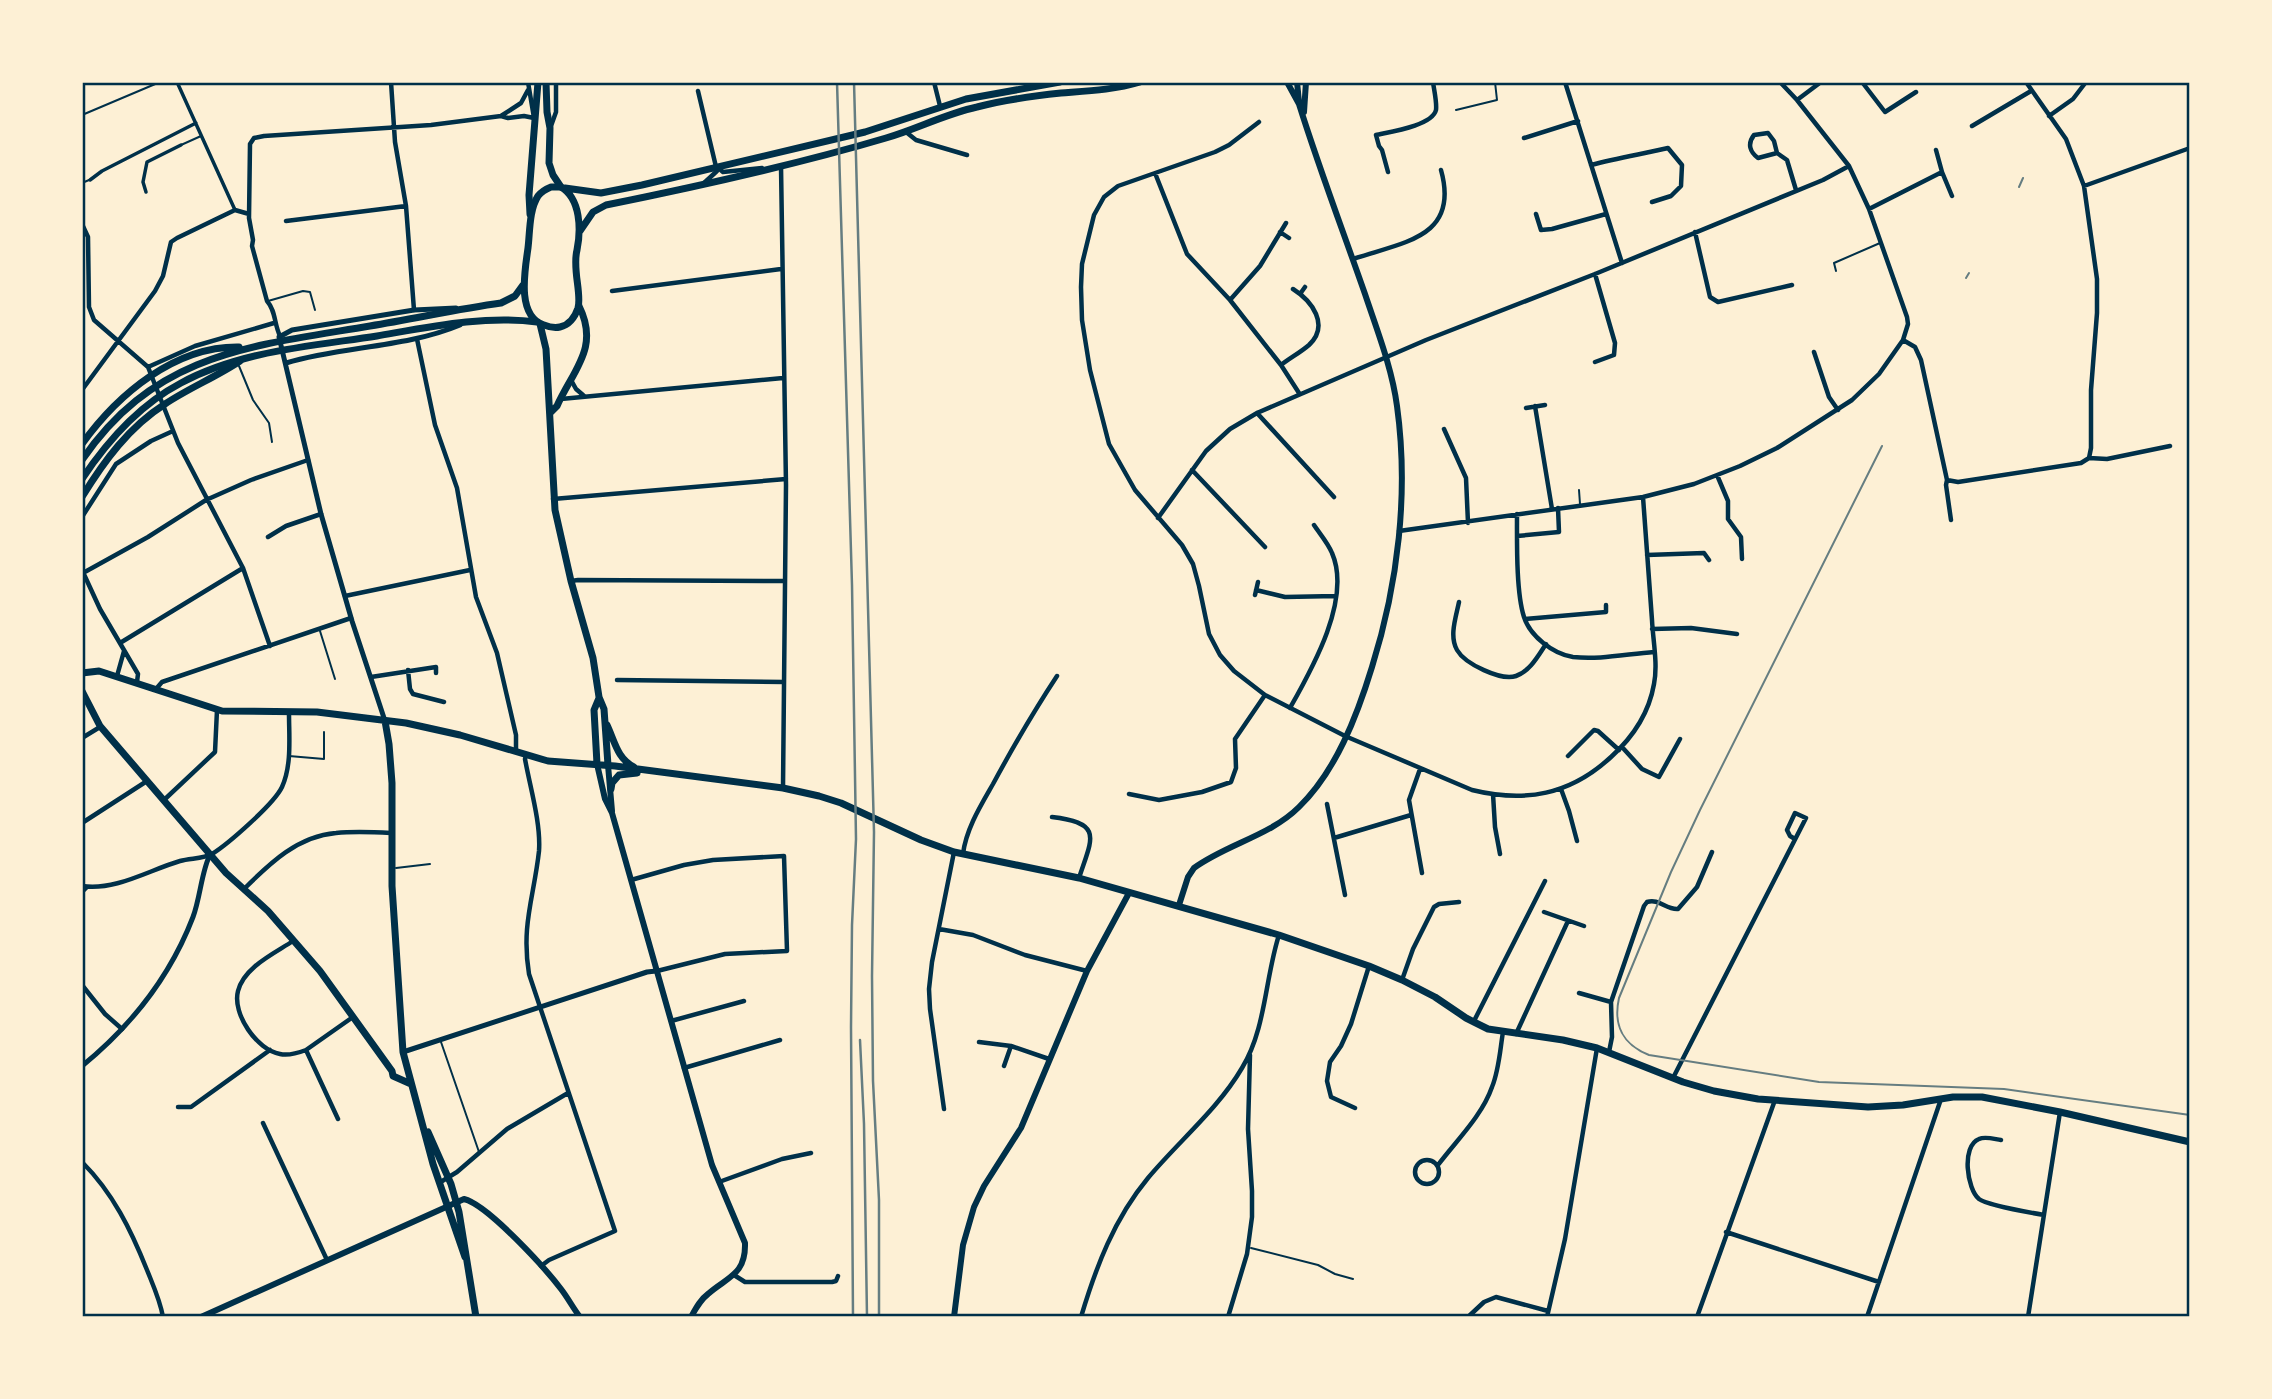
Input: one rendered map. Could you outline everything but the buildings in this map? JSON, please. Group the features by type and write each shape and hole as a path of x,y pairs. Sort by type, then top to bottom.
{"main road":[{"path":"531,221 529,195 538,82"},
{"path":"546,82 550,128 549,163 553,175 576,211 580,231 575,261 586,346 584,356 557,406 551,412"},
{"path":"612,813 604,709 553,499 546,349 539,323 527,304 523,285 531,221 540,194 551,187 601,194 799,146 828,142 940,106 993,93 1059,82"},
{"path":"580,231 589,217 602,206 829,153 906,131 946,115 997,102 1115,88 1140,82"},
{"path":"1179,905 1188,877 1195,868 1288,817 1320,784 1345,736 1366,686 1392,586 1402,493 1397,406 1386,359 1353,259 1299,104 1287,82"},
{"path":"1297,82 1299,104"},
{"path":"1304,118 1306,82"},
{"path":"82,460 108,426 146,392 200,362 250,347 506,301 515,296 523,285"},
{"path":"82,479 117,432 148,404 188,379 241,360 461,324 510,319 552,327 564,326 571,321 579,306"},
{"path":"82,444 114,407 134,389 177,361 202,352 229,347 250,347"},
{"path":"82,497 117,447 150,415 241,360"},
{"path":"82,673 96,671 217,710 321,712 412,723 558,763 608,765 783,788 818,796 959,853 1079,878 1279,934 1402,980 1435,997 1474,1023 1503,1032 1563,1040 1597,1048 1714,1091 1775,1100 1868,1107 1982,1097 2190,1142"},
{"path":"82,691 100,726 226,873 268,911 328,981 393,1076 411,1084"},
{"path":"599,697 594,710 597,764 605,799 612,813 718,1183 745,1243 743,1261 734,1275 706,1295 691,1317"},
{"path":"385,721 392,783 392,868 403,1052 439,1183 465,1257"},
{"path":"606,722 616,749 628,764 644,771"},
{"path":"611,789 612,783 619,775 644,771"},
{"path":"954,1317 963,1245 971,1216 984,1186 1021,1128 1087,971 1129,893"},
{"path":"392,1072 408,1072"},
{"path":"424,1126 449,1178 457,1204 464,1231 465,1257 476,1317"},
{"path":"201,1317 464,1199 472,1202 501,1225 561,1288 578,1315"}],"street":[{"path":"177,82 235,210"},
{"path":"391,82 394,128 406,206 410,289 414,310"},
{"path":"500,116 534,118 528,82"},
{"path":"550,128 556,112 556,82"},
{"path":"934,82 940,106"},
{"path":"1059,82 1060,93"},
{"path":"1388,172 1376,135 1423,123 1432,117 1436,110 1433,82"},
{"path":"1565,82 1622,263"},
{"path":"1399,531 1643,497 1694,484 1777,448 1852,400 1878,374 1903,340 1908,324 1907,317 1869,209 1849,166 1780,82"},
{"path":"1797,100 1821,82"},
{"path":"1863,82 1885,112 1916,92"},
{"path":"2026,82 2066,139 2084,186 2097,279 2089,458"},
{"path":"2049,116 2073,99 2086,82"},
{"path":"385,721 321,514 280,336 252,246 250,144 257,137 394,128 500,116 521,103 528,90"},
{"path":"698,91 717,167 717,173 703,184"},
{"path":"1972,126 2031,91"},
{"path":"1524,138 1577,121"},
{"path":"1259,122 1215,152 1118,186 1107,193 1090,225 1081,275 1082,320 1090,370 1105,433 1135,490 1182,545 1193,564 1207,628 1215,648 1234,671 1265,695 1345,736 1472,790 1526,796 1560,789 1584,779 1620,749 1639,724 1649,703 1655,675 1643,497"},
{"path":"90,180 102,171 197,123"},
{"path":"906,131 916,139 967,155"},
{"path":"1777,153 1758,158 1752,154 1751,139 1754,135 1768,133 1774,141 1777,153 1787,160 1796,190"},
{"path":"169,136 174,148"},
{"path":"146,192 143,181 147,162 181,145"},
{"path":"1591,164 1668,148 1682,165 1681,186 1671,196 1652,202"},
{"path":"2084,186 2190,148"},
{"path":"1936,150 1952,197"},
{"path":"781,165 786,479 783,788"},
{"path":"1158,518 1206,451 1230,429 1257,413 1299,393 1622,263 1849,166"},
{"path":"717,167 723,172 769,168"},
{"path":"1353,259 1412,238 1436,224 1445,205 1441,170"},
{"path":"1869,209 1942,172"},
{"path":"1155,173 1186,254 1230,300 1281,365 1299,393"},
{"path":"286,221 406,206"},
{"path":"82,390 160,282 171,242 235,210 250,214"},
{"path":"1536,214 1541,230 1606,214"},
{"path":"1230,300 1260,266 1286,223"},
{"path":"82,224 88,237 90,253 85,292 94,320 148,367 173,431 243,568 270,646"},
{"path":"1280,232 1289,238"},
{"path":"1695,232 1710,297 1718,302 1792,285"},
{"path":"612,291 781,269"},
{"path":"1595,274 1615,344 1614,355 1595,362"},
{"path":"1300,294 1306,287"},
{"path":"1281,365 1315,338 1318,327 1312,305 1293,289"},
{"path":"280,336 292,330 414,310 466,307"},
{"path":"148,367 157,361 212,341 274,323"},
{"path":"286,363 417,338 443,332 461,324"},
{"path":"417,338 435,425 459,496 470,570 479,608 497,653 516,735 516,752"},
{"path":"1903,340 1915,347 1921,360 1947,480 1951,520"},
{"path":"1814,352 1827,391 1838,410"},
{"path":"560,399 783,378"},
{"path":"571,379 583,396"},
{"path":"1525,408 1545,405"},
{"path":"1517,536 1559,532 1535,406"},
{"path":"1257,413 1334,497"},
{"path":"1444,429 1466,478 1468,523"},
{"path":"82,517 116,464 173,431"},
{"path":"1947,480 1958,482 2081,463 2089,458 2107,459 2170,446"},
{"path":"137,683 138,674 100,609 83,572 148,537 206,500 251,480 308,460"},
{"path":"1192,470 1265,547"},
{"path":"1717,475 1728,501 1728,519 1741,537 1742,559"},
{"path":"553,499 786,479"},
{"path":"268,537 286,526 321,514"},
{"path":"1517,514 1521,604 1532,633 1569,656 1588,658 1654,652"},
{"path":"1290,708 1311,672 1325,637 1336,596 1337,568 1332,551 1314,525"},
{"path":"1647,555 1704,553 1709,560"},
{"path":"120,643 243,568"},
{"path":"345,596 470,570"},
{"path":"571,581 785,581"},
{"path":"1258,582 1255,593 1284,597 1336,596"},
{"path":"1459,602 1454,628 1457,650 1483,670 1504,677 1516,676 1528,668 1546,644"},
{"path":"1525,620 1606,612 1606,605"},
{"path":"156,690 162,682 351,618"},
{"path":"1652,629 1691,628 1738,634"},
{"path":"117,677 124,650"},
{"path":"371,677 436,667 436,673"},
{"path":"408,670 410,689 414,694 444,702"},
{"path":"944,1110 929,995 930,972 939,929 959,853 1025,726 1057,676"},
{"path":"617,680 784,682"},
{"path":"1129,794 1158,800 1202,792 1231,782 1236,768 1235,739 1265,695"},
{"path":"163,800 215,752 217,710"},
{"path":"82,892 85,886 109,885 182,860 210,855 276,797 284,782 288,756 289,713"},
{"path":"82,738 100,726"},
{"path":"1568,756 1594,730 1642,769 1659,777 1680,739"},
{"path":"526,755 539,849 527,913 525,945 529,974 615,1231 549,1260 541,1267"},
{"path":"1420,769 1409,796 1422,873"},
{"path":"82,823 147,781"},
{"path":"1560,789 1577,841"},
{"path":"1493,794 1500,854"},
{"path":"1327,804 1345,895"},
{"path":"1673,1078 1806,818 1795,813 1787,830 1795,839"},
{"path":"1334,838 1411,815"},
{"path":"1052,817 1077,821 1089,833 1090,843 1079,878"},
{"path":"244,889 289,849 316,837 337,832 392,833"},
{"path":"1609,1052 1612,1037 1611,1002 1645,904 1654,901 1671,909 1678,909 1697,887 1712,852"},
{"path":"82,1066 123,1029 155,989 176,954 198,902 210,855"},
{"path":"403,1052 647,972 725,954 787,951 784,856 713,860 630,880"},
{"path":"1474,1023 1545,881"},
{"path":"1402,980 1413,949 1434,906 1459,902"},
{"path":"1544,912 1584,926"},
{"path":"1516,1034 1568,921"},
{"path":"939,929 973,935 1026,954 1087,971"},
{"path":"1081,1317 1104,1249 1124,1211 1149,1178 1227,1090 1250,1054 1279,934"},
{"path":"293,941 256,966 244,978 238,991 238,1004 246,1025 257,1040 270,1051 289,1054 306,1050 354,1017"},
{"path":"1355,1108 1331,1097 1327,1081 1330,1062 1342,1046 1351,1024 1369,966"},
{"path":"82,985 105,1014 123,1029"},
{"path":"1578,993 1611,1002"},
{"path":"671,1021 744,1001"},
{"path":"1438,1165 1427,1160 1419,1163 1415,1173 1418,1181 1426,1185 1439,1176 1438,1165 1490,1093 1503,1032"},
{"path":"684,1068 780,1040"},
{"path":"979,1042 1011,1045 1050,1060"},
{"path":"1004,1066 1011,1045"},
{"path":"1468,1317 1484,1302 1496,1297 1547,1314 1565,1239 1597,1048"},
{"path":"306,1050 338,1119"},
{"path":"178,1107 191,1107 270,1051"},
{"path":"1228,1317 1248,1247 1252,1201 1248,1129 1250,1054"},
{"path":"439,1183 449,1178 507,1129 568,1093"},
{"path":"1867,1317 1941,1099"},
{"path":"1697,1317 1775,1100"},
{"path":"2028,1317 2060,1112"},
{"path":"263,1123 327,1260"},
{"path":"2001,1140 1986,1138 1975,1141 1969,1154 1968,1167 1973,1191 1983,1202 2044,1216"},
{"path":"718,1183 782,1159 811,1153"},
{"path":"82,1162 123,1216 163,1317"},
{"path":"1961,1167 1968,1167"},
{"path":"1726,1232 1879,1282"},
{"path":"734,1275 740,1280 754,1282 832,1282 836,1281 838,1276"}],"lane":[{"path":"82,115 160,82"},
{"path":"1456,110 1497,100 1495,82"},
{"path":"181,145 202,136"},
{"path":"82,184 90,180"},
{"path":"1836,271 1834,263 1881,242"},
{"path":"267,301 303,291 310,292 315,310"},
{"path":"233,347 253,400 269,423 272,442"},
{"path":"1579,490 1580,506"},
{"path":"320,630 335,679"},
{"path":"288,756 324,760 324,732"},
{"path":"392,868 430,864"},
{"path":"441,1041 479,1152"},
{"path":"1248,1247 1318,1265 1353,1279"}],"tram line":[{"path":"2019,187 2023,178"},
{"path":"1966,278 1969,273"},
{"path":"1882,446 1671,872 1619,998 1618,1017 1622,1033 1632,1046 1649,1055 1819,1082 2004,1089 2190,1115"}],"railway":[{"path":"837,82 852,585 856,839 851,1027 853,1317"},
{"path":"854,82 874,832 873,1081 879,1200 879,1317"},
{"path":"860,1040 867,1317"}]}
